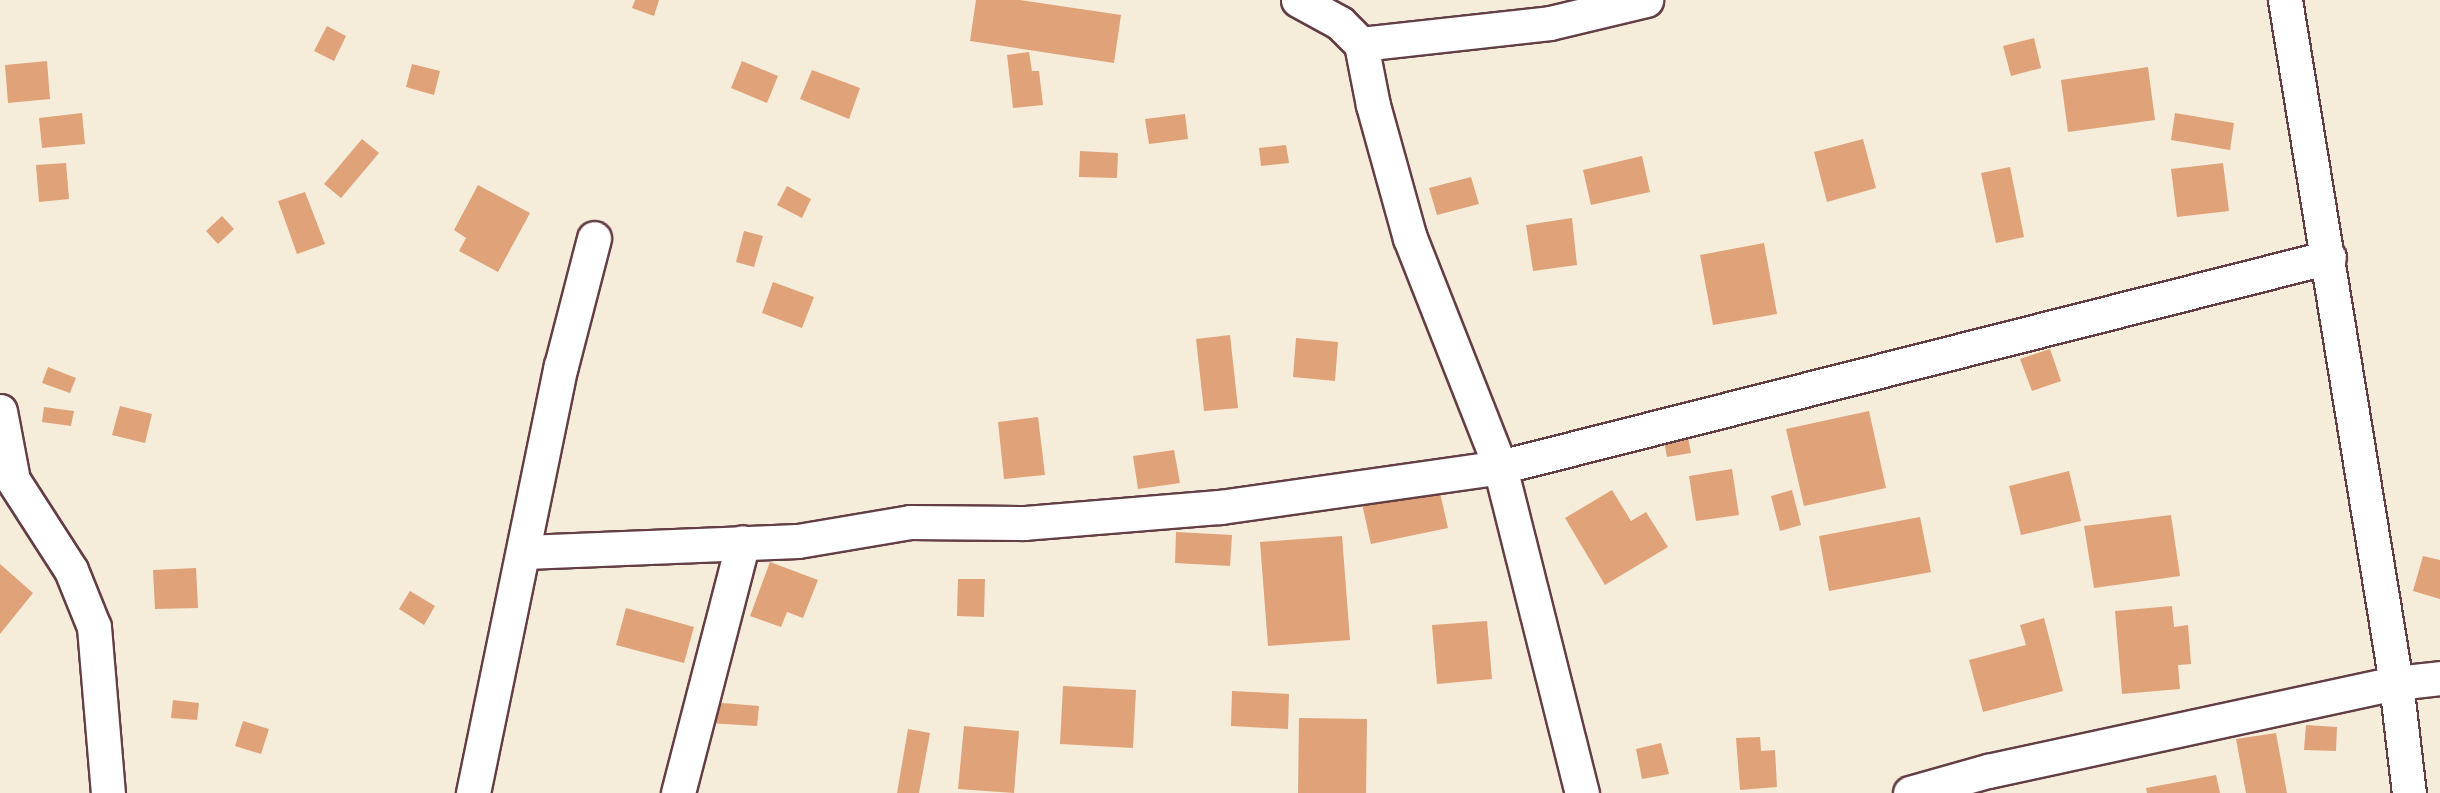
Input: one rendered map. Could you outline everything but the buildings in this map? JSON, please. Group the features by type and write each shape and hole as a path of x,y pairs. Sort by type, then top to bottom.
{"street":[{"path":"1298,0 1340,23 1361,44 1373,105 1410,238 1500,466 1582,793"},
{"path":"1361,44 1550,23 1646,0"},
{"path":"2285,0 2329,257 2396,683 2409,793"},
{"path":"473,793 525,552 561,366 594,238"},
{"path":"525,552 798,541 910,522 1024,523 1220,507 1500,466 2329,257"},
{"path":"0,411 13,480 71,570 94,627 108,793"},
{"path":"678,793 743,542"},
{"path":"1910,793 1988,771 2396,683 2440,678"}]}
